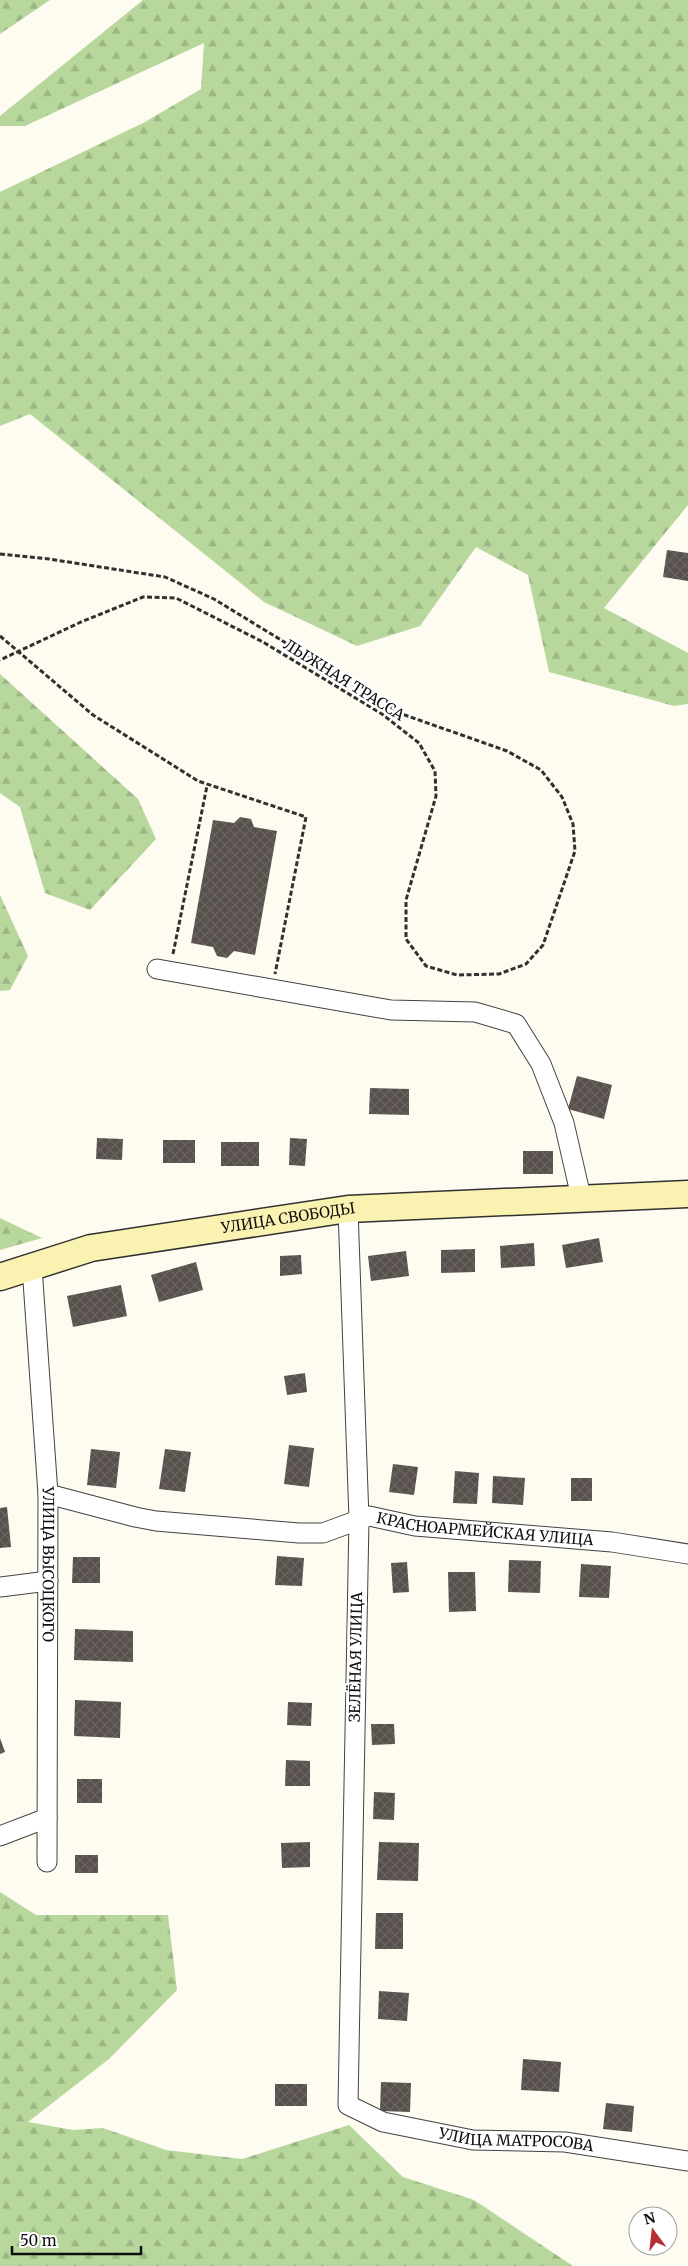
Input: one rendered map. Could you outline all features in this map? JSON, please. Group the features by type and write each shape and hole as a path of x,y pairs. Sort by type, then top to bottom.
{"street":[{"path":"163,970 392,1010 475,1012 516,1024 541,1064 564,1124 581,1197"},
{"name":"УЛИЦА СВОБОДЫ","path":"0,1277 91,1248 348,1209 581,1197 688,1194"},
{"name":"ЗЕЛЁНАЯ УЛИЦА","path":"348,1209 359,1520 348,2105"},
{"name":"УЛИЦА ВЫСОЦКОГО","path":"32,1267 48,1494 47,1862"},
{"name":"КРАСНОАРМЕЙСКАЯ УЛИЦА","path":"48,1494 142,1518 280,1531 323,1533 369,1516 414,1526 612,1542 688,1554"},
{"path":"0,1587 48,1581"},
{"path":"0,1836 47,1818"},
{"name":"УЛИЦА МАТРОСОВА","path":"348,2105 383,2122 473,2140 565,2142 688,2161"}],"path":[{"name":"ЛЫЖНАЯ ТРАССА","path":"0,554 49,558 164,577 214,599 402,714 508,751 541,770 562,797 573,824 575,851 543,945 526,964 499,974 458,975 426,966 406,939 406,900 436,796 435,771 419,743 382,714 263,642 176,598 143,597 81,622 0,660"},
{"path":"0,636 93,715 207,786 306,817 272,989"},
{"path":"163,970 207,786"}],"green space":[{"path":"0,0 50,0 0,34"},
{"path":"143,0 688,0 688,505 604,608 688,653 688,704 674,706 549,672 528,575 476,547 420,626 357,646 264,602 30,414 0,426 0,192 145,122 201,89 204,43 25,126 0,126 0,116"},
{"path":"0,674 138,799 156,839 90,910 45,893 20,807 0,793"},
{"path":"0,895 28,956 10,990 0,991"},
{"path":"0,1218 42,1238 0,1250"},
{"path":"0,1892 36,1915 168,1915 177,1990 109,2059 28,2122 73,2130 103,2128 166,2150 242,2159 349,2125 403,2177 474,2200 573,2266 0,2266"}],"building":[{"path":"667,550 688,553 688,581 663,577"},
{"path":"240,817 251,819 254,827 277,831 255,955 234,951 227,958 217,956 213,947 191,943 213,820 234,823"},
{"path":"577,1076 612,1085 604,1119 568,1109"},
{"path":"370,1088 409,1089 409,1115 369,1114"},
{"path":"97,1138 123,1139 122,1160 96,1159"},
{"path":"290,1138 307,1139 305,1166 289,1165"},
{"path":"163,1140 195,1140 195,1163 163,1163"},
{"path":"221,1142 259,1142 259,1166 221,1166"},
{"path":"523,1151 553,1151 553,1174 523,1174"},
{"path":"599,1238 603,1262 566,1268 562,1245"},
{"path":"534,1243 535,1266 501,1268 500,1246"},
{"path":"475,1249 475,1272 441,1273 441,1250"},
{"path":"406,1251 409,1276 371,1281 368,1256"},
{"path":"301,1255 302,1274 280,1276 280,1256"},
{"path":"196,1262 203,1290 159,1302 151,1275"},
{"path":"121,1285 127,1316 73,1327 67,1296"},
{"path":"305,1373 307,1392 287,1395 284,1376"},
{"path":"289,1445 314,1448 309,1487 284,1484"},
{"path":"91,1449 120,1452 116,1488 87,1485"},
{"path":"165,1449 191,1452 185,1492 159,1489"},
{"path":"393,1464 418,1467 414,1495 389,1492"},
{"path":"455,1471 479,1473 477,1504 453,1503"},
{"path":"493,1476 525,1478 523,1505 492,1503"},
{"path":"571,1478 592,1478 592,1501 571,1501"},
{"path":"7,1507 11,1547 0,1548 0,1508"},
{"path":"277,1556 304,1558 302,1586 275,1585"},
{"path":"73,1557 100,1557 100,1583 72,1583"},
{"path":"509,1560 541,1561 540,1593 508,1592"},
{"path":"407,1562 409,1592 393,1593 391,1563"},
{"path":"581,1564 611,1566 609,1598 579,1597"},
{"path":"448,1572 475,1572 476,1611 449,1612"},
{"path":"75,1629 133,1631 133,1662 74,1660"},
{"path":"75,1700 121,1702 120,1738 74,1736"},
{"path":"288,1702 312,1703 311,1726 287,1725"},
{"path":"371,1724 394,1724 395,1744 372,1745"},
{"path":"0,1738 5,1752 0,1754"},
{"path":"286,1760 310,1761 310,1786 285,1786"},
{"path":"77,1779 102,1779 102,1803 77,1803"},
{"path":"374,1792 395,1793 394,1820 373,1819"},
{"path":"310,1842 310,1867 282,1868 281,1843"},
{"path":"379,1842 419,1843 418,1881 377,1880"},
{"path":"75,1855 98,1855 98,1873 75,1873"},
{"path":"376,1913 403,1913 403,1949 375,1949"},
{"path":"379,1991 409,1993 407,2021 378,2019"},
{"path":"523,2059 561,2062 559,2092 521,2090"},
{"path":"381,2082 411,2083 410,2112 380,2111"},
{"path":"275,2084 307,2084 307,2106 275,2106"},
{"path":"606,2103 634,2106 632,2132 603,2129"}]}
